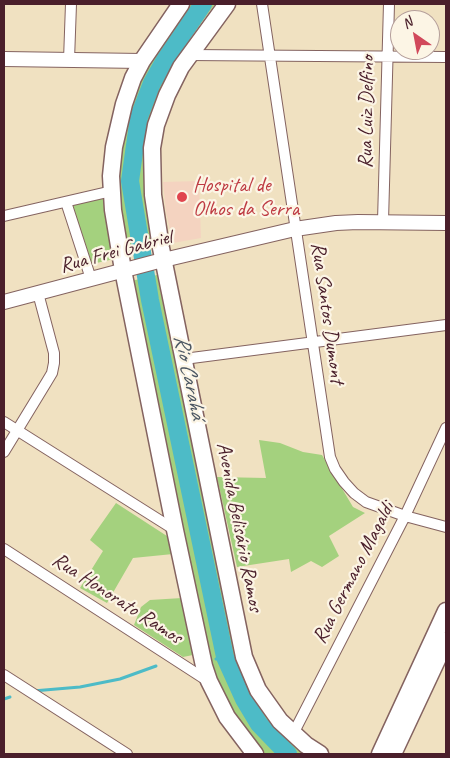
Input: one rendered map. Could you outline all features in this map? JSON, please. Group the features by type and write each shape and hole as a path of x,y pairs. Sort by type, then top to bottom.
{"main road":[{"path":"181,4 142,61 127,95 118,124 114,147 112,191 116,231 127,269 175,530 204,666 209,681 227,717 255,754"},
{"name":"Avenida Belisário Ramos","path":"227,4 190,55 167,95 156,125 152,148 153,195 159,261 184,359 244,657 250,673 267,704 280,721 293,734 320,754"},
{"path":"4,59 142,61"},
{"name":"Rua Frei Gabriel","path":"4,302 127,269 295,229 336,223 446,223"},
{"path":"380,754 446,611"},
{"path":"394,754 446,641"}],"street":[{"path":"69,60 71,4"},
{"name":"Rua Santos Dumont","path":"262,4 330,457 335,469 354,493 366,502 404,516 446,527"},
{"name":"Rua Luiz Delfino","path":"383,222 389,4"},
{"path":"190,55 446,57"},
{"path":"4,216 112,191"},
{"path":"66,202 92,279"},
{"path":"4,452 52,373 54,353 38,293"},
{"path":"184,359 446,325"},
{"path":"4,422 18,429 175,530"},
{"name":"Rua Germano Magaldi","path":"293,734 404,516 446,428"},
{"name":"Rua Honorato Ramos","path":"4,549 209,681"},
{"path":"4,676 127,754"}],"shaded area":[{"name":"Hospital de Olhos da Serra","path":"199,181 201,238 173,243 166,212 163,182"}],"green space":[{"path":"190,4 215,4 172,63 155,103 150,123 154,248 125,257 121,237 118,163 132,97 153,54"},
{"path":"103,198 114,259 92,264 72,204"},
{"path":"157,275 234,647 240,665 309,754 260,754 234,721 210,672 131,281"},
{"path":"259,440 280,443 303,452 322,455 353,507 365,513 329,536 339,556 322,567 311,561 291,572 289,559 237,567 217,477 266,478"},
{"path":"116,503 170,538 173,554 133,558 107,603 80,588 103,551 90,540"},
{"path":"182,598 193,655 183,657 134,625 141,607 150,600"}],"waterway":[{"name":"Rio Carahá","path":"203,4 165,60 152,83 139,117 130,181 150,300 225,657 244,699 259,724 288,754"},
{"path":"216,659 225,657"},
{"path":"33,691 80,687 120,679 156,666"},
{"path":"4,699 10,697"}],"place":[{"name":"Hospital de Olhos da Serra","path":"182,197"}]}
